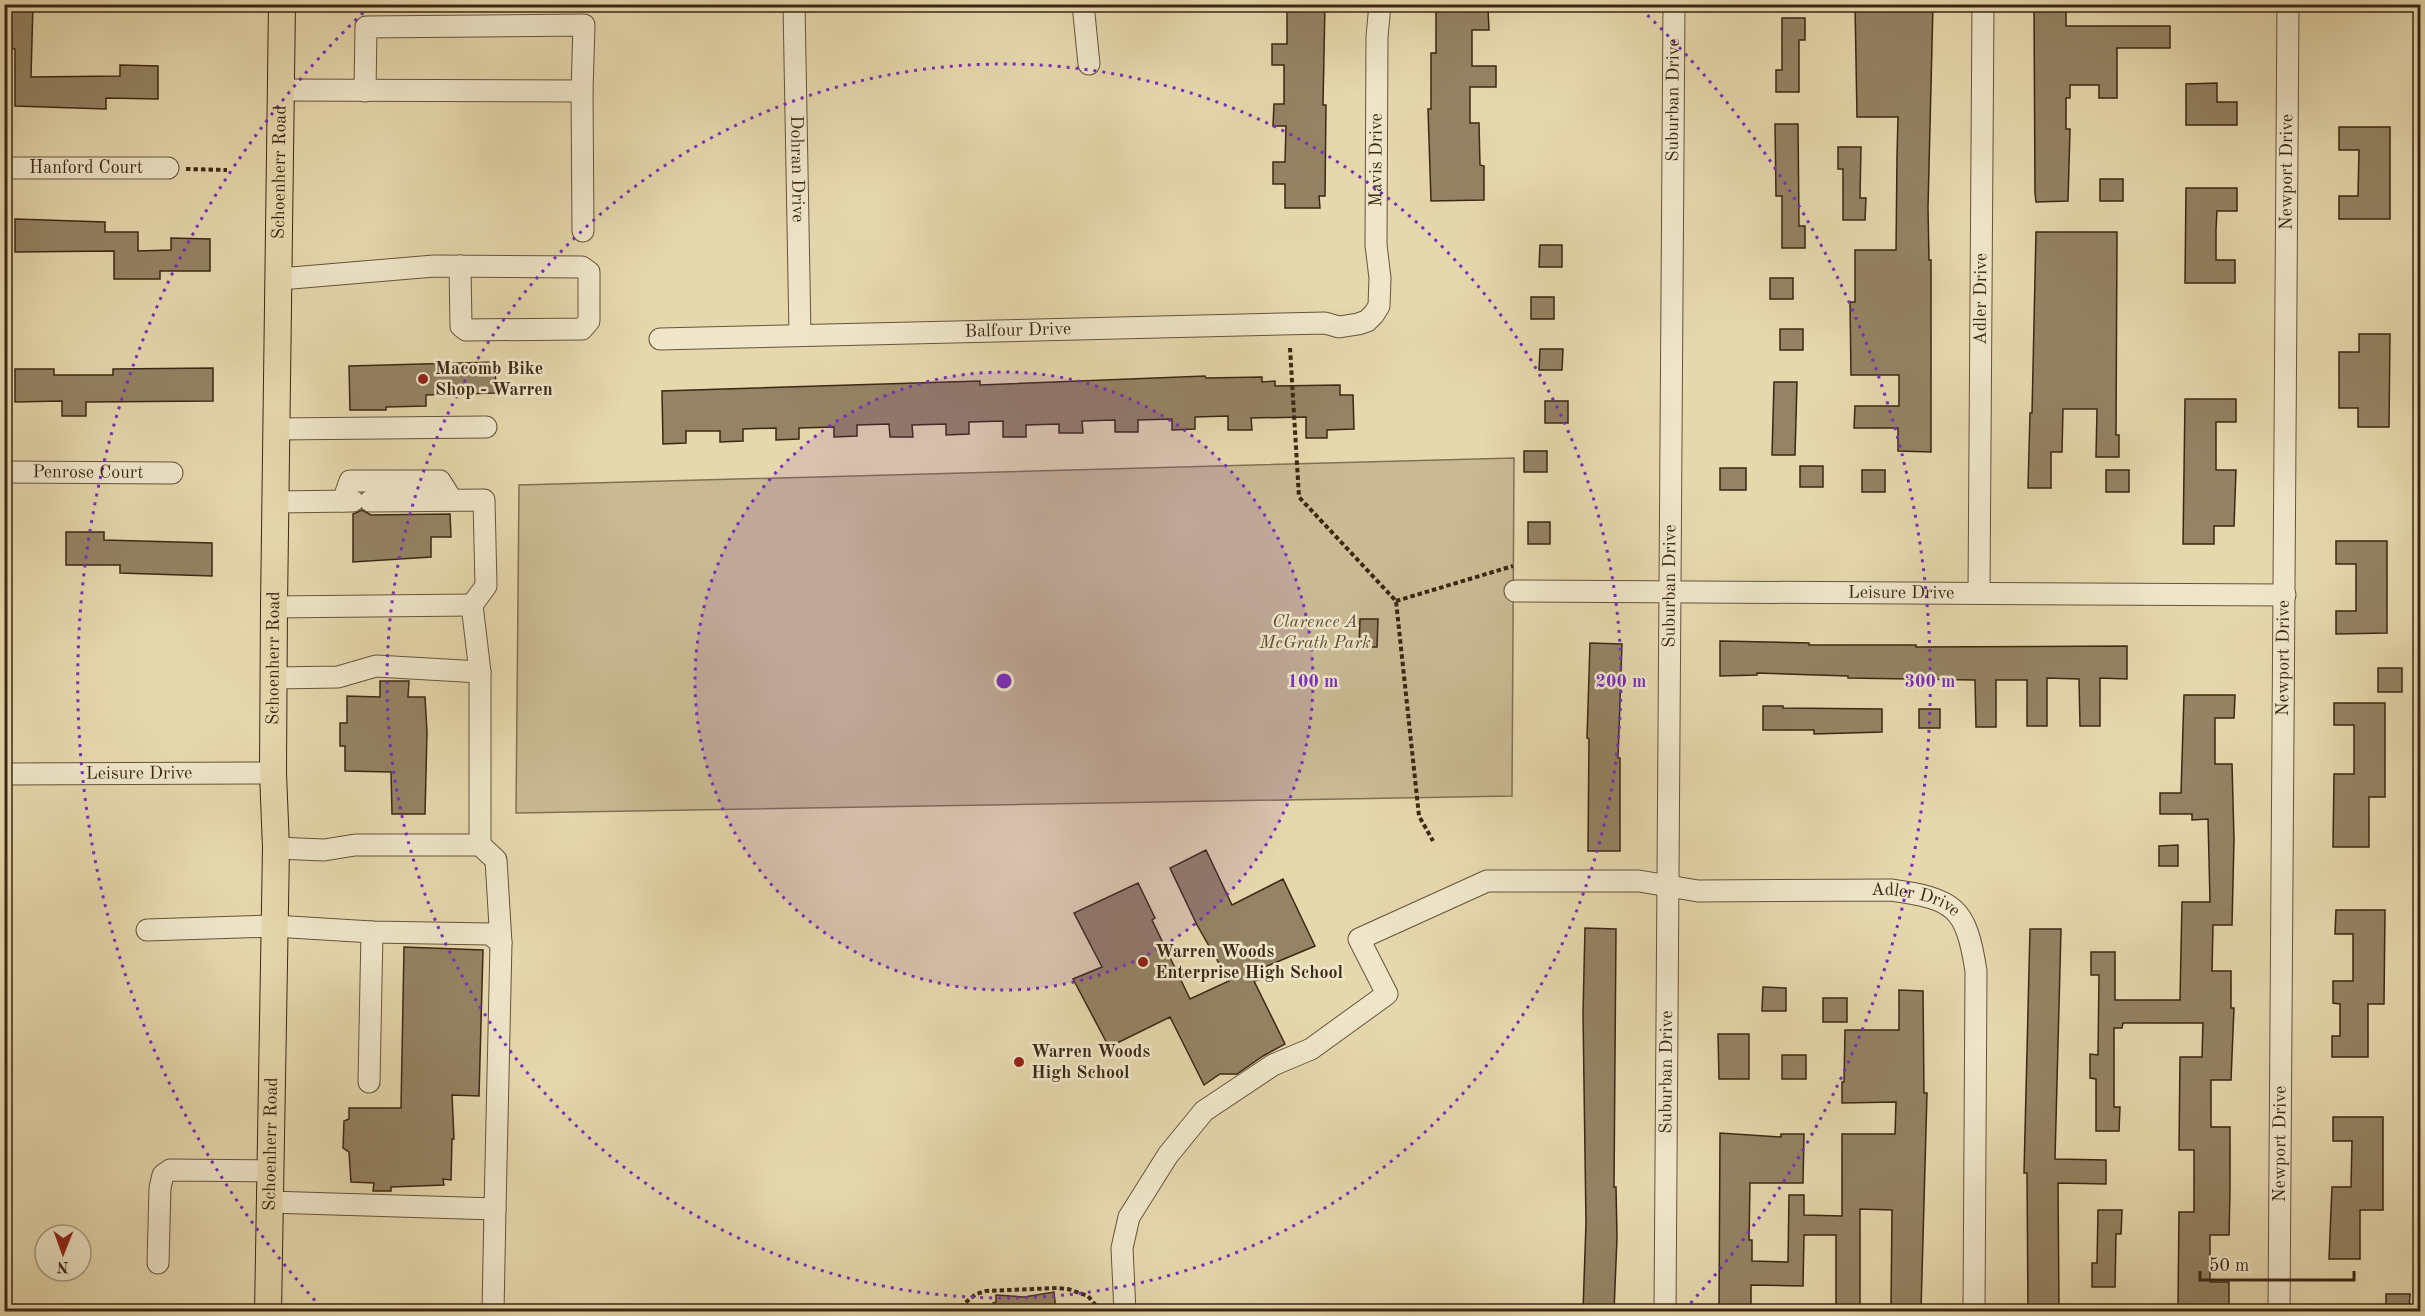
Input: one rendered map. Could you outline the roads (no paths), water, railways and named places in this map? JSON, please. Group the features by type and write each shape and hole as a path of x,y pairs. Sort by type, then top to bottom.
{"main road":[{"name":"Schoenherr Road","path":"268,1311 276,848 273,773 274,607 282,4"}],"street":[{"name":"Dohran Drive","path":"794,4 800,335"},
{"path":"1083,4 1089,64"},
{"name":"Mavis Drive","path":"1374,315 1379,306 1381,294 1376,245 1377,36 1380,4"},
{"name":"Suburban Drive","path":"1665,1311 1674,4"},
{"name":"Adler Drive","path":"1979,593 1983,4"},
{"name":"Newport Drive","path":"2279,1311 2288,4"},
{"path":"365,91 366,27 584,25 583,231"},
{"path":"281,90 582,91"},
{"name":"Hanford Court","path":"4,168 168,168"},
{"path":"280,279 434,266 460,266 582,267 589,272 589,321 582,329 466,330 461,326 460,266"},
{"name":"Balfour Drive","path":"660,339 1313,323 1325,323 1339,327 1367,321 1374,315"},
{"path":"277,429 486,426"},
{"name":"Penrose Court","path":"4,472 172,474"},
{"path":"356,501 350,481 440,481 452,500"},
{"path":"276,502 484,500 486,586 472,604 480,672 480,845"},
{"name":"Leisure Drive","path":"1515,591 2285,595"},
{"path":"274,607 472,604"},
{"path":"275,678 338,677 376,666 480,672"},
{"name":"Leisure Drive","path":"4,774 273,773"},
{"path":"276,848 324,850 355,845 480,845 496,860 501,943 493,1311"},
{"name":"Adler Drive","path":"1125,1311 1122,1248 1129,1217 1168,1155 1204,1111 1273,1065 1311,1049 1387,994 1359,939 1487,881 1639,881 1698,891 1891,890 1916,893 1940,900 1958,912 1972,946 1976,971 1974,1311"},
{"path":"147,930 274,926 372,932 490,934 501,943"},
{"path":"369,1082 372,932"},
{"path":"158,1263 160,1188 164,1175 170,1170 270,1171"},
{"path":"269,1202 495,1209"}],"place":[{"name":"Macomb Bike Shop - Warren","path":"423,379"},
{"name":"Warren Woods Enterprise High School","path":"1143,962"},
{"name":"Warren Woods High School","path":"1019,1062"}],"park label":[{"name":"Clarence A McGrath Park","path":"1315,632"}]}
